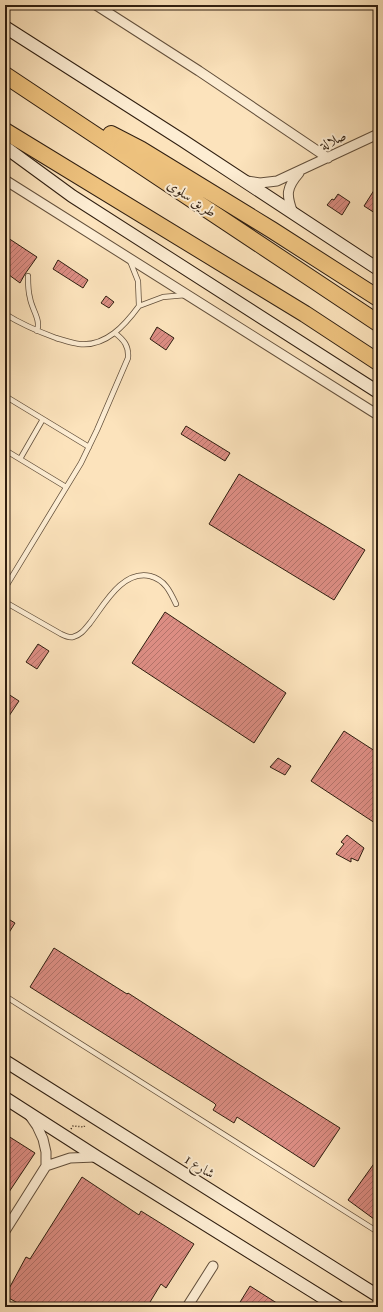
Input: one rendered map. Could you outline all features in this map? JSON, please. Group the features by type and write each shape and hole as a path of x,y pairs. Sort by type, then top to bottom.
{"highway":[{"name":"طريق سلوى","path":"5,75 378,323"},
{"path":"52,105 140,149 272,230 378,298"},
{"path":"5,131 305,314 378,362"}],"main road":[{"path":"5,27 245,181 378,269"},
{"path":"5,147 72,196 378,392"},
{"name":"شارع 1","path":"5,1061 378,1296"},
{"path":"5,1098 338,1307"}],"street":[{"path":"96,5 199,71 328,158"},
{"name":"صلالة","path":"245,181 268,183 281,180 378,134"},
{"path":"293,213 288,196 289,187 300,171"},
{"path":"5,180 378,415"},
{"path":"5,1231 46,1166 46,1152 43,1139 29,1114"},
{"path":"46,1166 70,1158 97,1157"},
{"path":"188,1307 213,1266"}],"lane":[{"path":"129,258 138,281 139,306"},
{"path":"28,276 30,298 38,320 37,331"},
{"path":"5,314 23,325 37,331 69,342 88,344 104,340 115,333 139,306 163,297 188,296"},
{"path":"5,588 89,446 128,358 128,349 126,345 115,333"},
{"path":"5,396 89,446"},
{"path":"20,459 43,419"},
{"path":"5,450 66,487"},
{"path":"5,602 61,634 72,637 80,634 84,630 116,589 130,578 143,576 157,578 170,590 176,604"},
{"path":"5,996 378,1232"}],"path":[{"path":"66,1137 73,1126 84,1127 91,1115"}],"building":[{"path":"378,184 378,215 364,206"},
{"path":"338,194 350,202 342,215 327,205 332,199 334,200"},
{"path":"5,236 37,257 20,283 5,272"},
{"path":"58,260 88,280 83,288 53,269"},
{"path":"106,296 114,302 109,308 101,303"},
{"path":"157,327 174,338 166,350 150,339"},
{"path":"186,426 230,453 225,461 181,434"},
{"path":"239,474 365,550 334,600 209,524"},
{"path":"165,612 286,693 254,743 132,663"},
{"path":"38,644 49,651 37,669 26,662"},
{"path":"5,692 19,701 5,722"},
{"path":"344,731 378,753 378,825 311,781"},
{"path":"278,758 291,766 285,775 270,767"},
{"path":"347,835 364,848 358,861 351,858 351,862 336,854 344,844 341,842"},
{"path":"5,917 15,923 5,939"},
{"path":"54,948 127,994 128,993 340,1128 314,1167 237,1117 234,1123 213,1110 216,1105 214,1103 30,987"},
{"path":"5,1134 35,1153 5,1198"},
{"path":"378,1158 378,1222 348,1200"},
{"path":"82,1177 139,1215 141,1211 194,1244 166,1288 161,1284 147,1307 25,1307 5,1296 26,1257 30,1259"},
{"path":"250,1286 283,1307 237,1307"}]}
